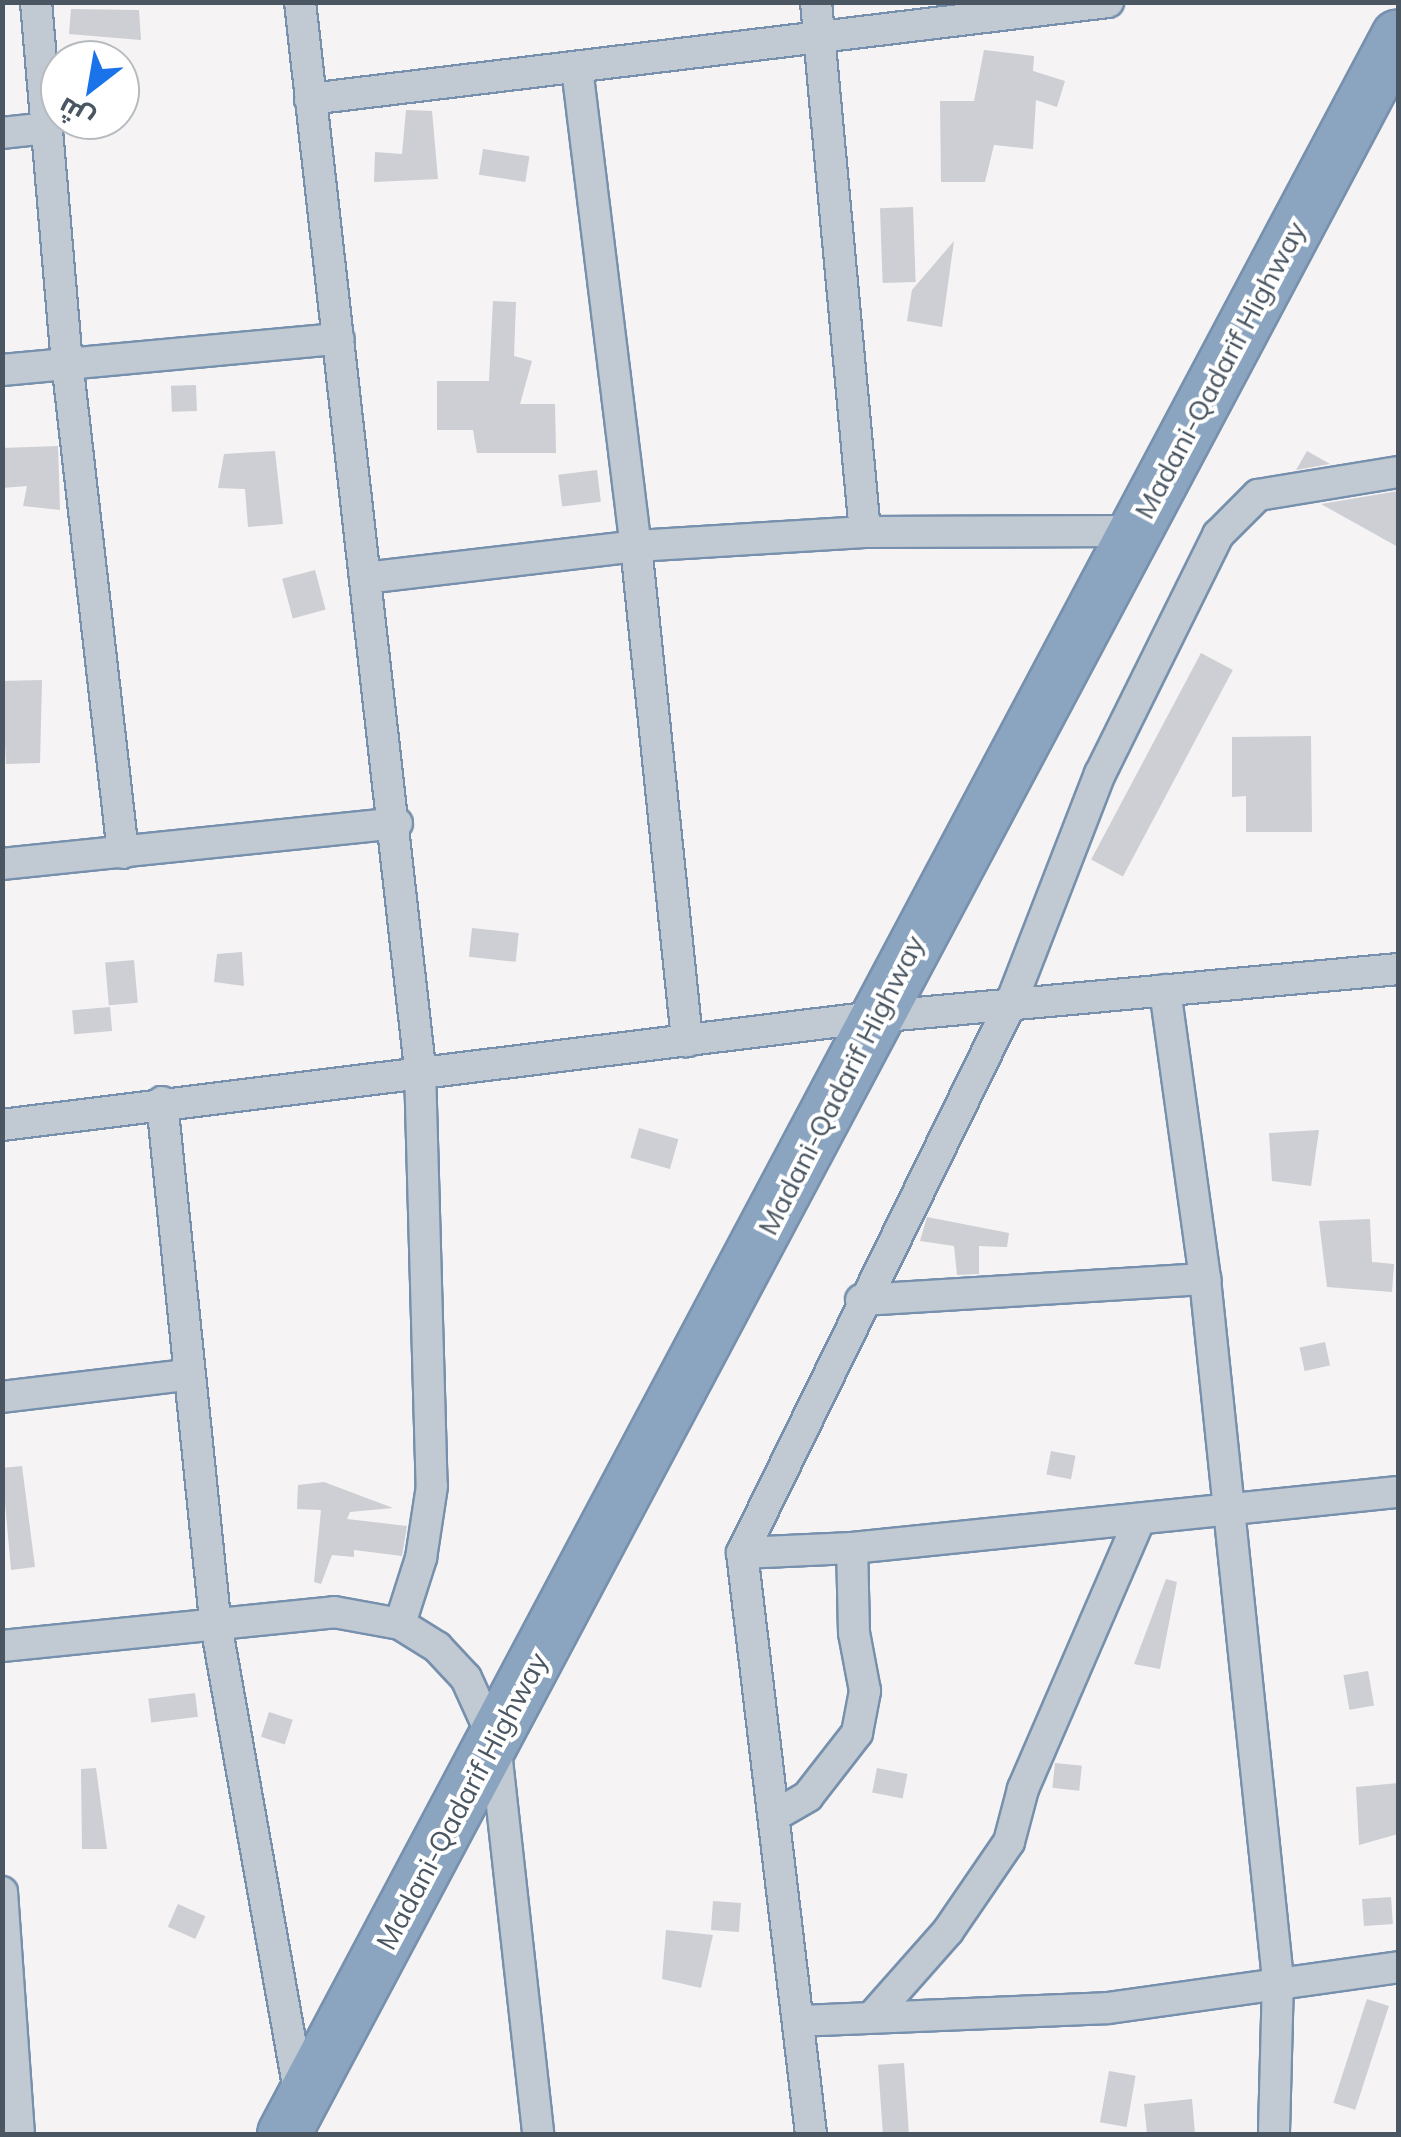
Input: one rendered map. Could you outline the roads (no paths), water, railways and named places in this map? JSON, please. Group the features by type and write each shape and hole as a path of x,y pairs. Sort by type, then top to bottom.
{"highway":[{"name":"Madani-Qadarif Highway","path":"292,2117 1398,36"}],"street":[{"path":"36,2 40,44"},
{"path":"300,2 365,578 397,823 420,1069 432,1486 422,1558 400,1624"},
{"path":"816,2 865,532"},
{"path":"310,99 820,42 1108,2"},
{"path":"577,68 636,546 686,1041"},
{"path":"2,133 40,129"},
{"path":"49,140 67,361 123,853"},
{"path":"2,370 67,361 339,339"},
{"path":"811,2134 742,1554 862,1300 1011,1003 1100,774 1218,535 1258,495 1398,472"},
{"path":"365,578 636,546 865,532 1134,531"},
{"path":"2,864 397,823"},
{"path":"2,1126 420,1069 874,1017 1398,969"},
{"path":"1164,990 1205,1279 1225,1508 1278,1979 1274,2134"},
{"path":"162,1102 186,1376 215,1620 292,2117"},
{"path":"862,1300 1205,1279"},
{"path":"2,1397 186,1376"},
{"path":"742,1554 852,1548 1398,1492"},
{"path":"872,2018 948,1931 1009,1842 1023,1789 1140,1520"},
{"path":"774,1816 808,1796 857,1733 865,1691 854,1634 852,1548"},
{"path":"2,1646 215,1620 334,1612 400,1624 437,1647 466,1678 494,1742 538,2134"},
{"path":"2,1892 18,2134"},
{"path":"798,2020 1108,2008 1278,1979 1398,1967"}]}
